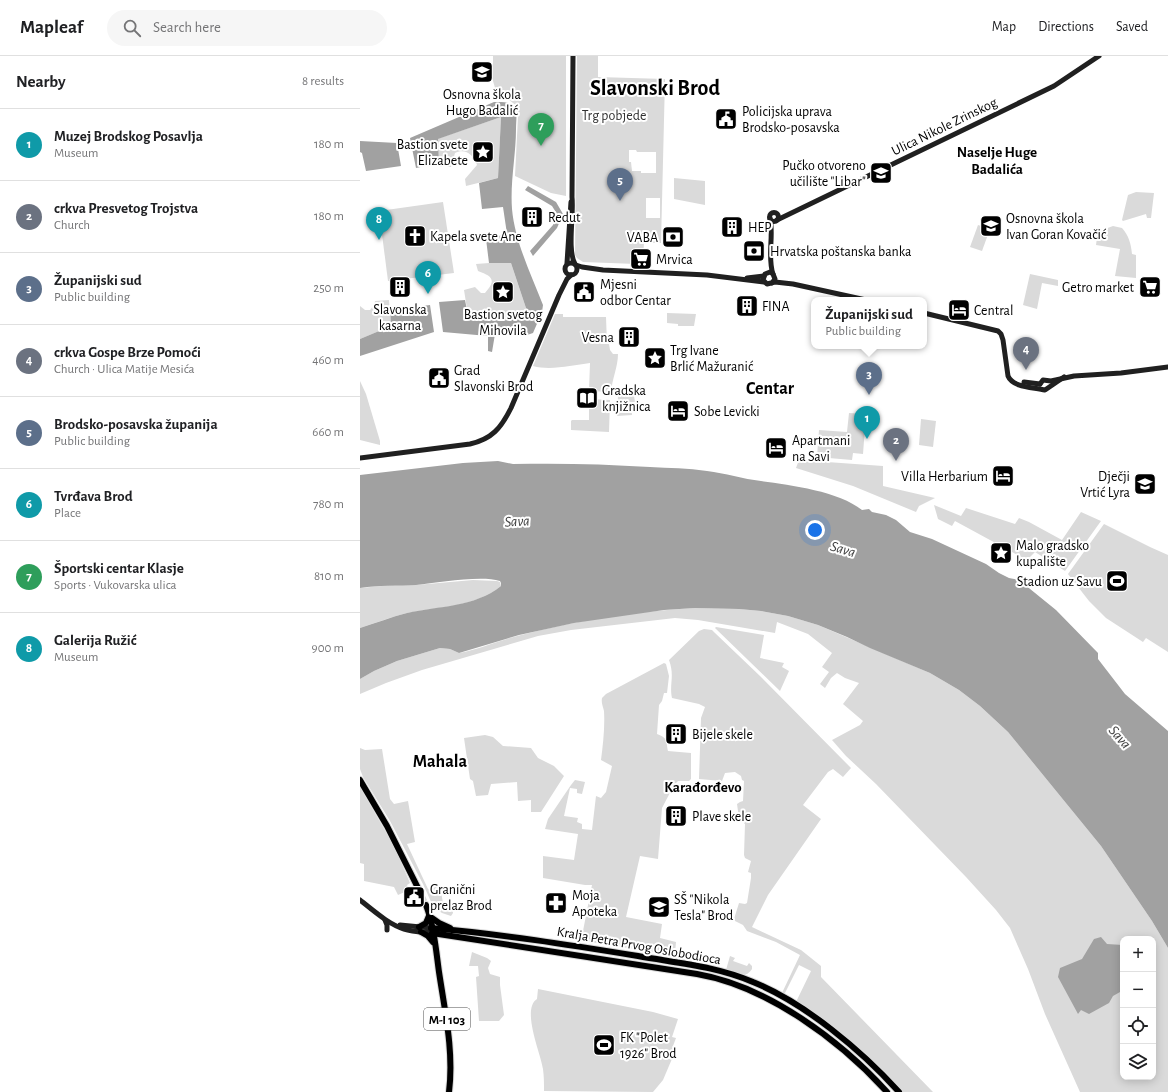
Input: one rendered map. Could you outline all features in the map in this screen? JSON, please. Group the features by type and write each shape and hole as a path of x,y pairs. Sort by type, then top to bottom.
{"main road":[{"path":"360,458 470,444 484,440 495,432 506,418 559,295 567,280 577,269 572,254 573,56"},
{"name":"Ulica Nikole Zrinskog","path":"777,220 1054,86 1099,56"},
{"path":"559,295 564,270 567,264 569,211 572,197"},
{"name":"Ulica Nikole Zrinskog","path":"777,214 796,210"},
{"path":"772,237 778,217 774,212 771,213 770,218 772,237 771,255 775,279 772,283"},
{"path":"770,218 772,220 777,220"},
{"path":"764,282 771,255"},
{"path":"567,264 571,262 582,267 603,270 707,275 738,278 769,284 793,284 852,297"},
{"path":"564,270 567,274 603,270"},
{"path":"738,278 770,272 793,284"},
{"path":"927,314 998,331 1003,340 1007,373 1011,381 1019,385 1040,386 1045,390 1064,377"},
{"path":"1040,386 1043,380 1047,381 1064,377 1125,373 1168,367"},
{"path":"1047,381 1049,387"},
{"path":"360,780 387,826 418,888"},
{"path":"360,900 384,919 420,929 432,930"},
{"name":"M-I 103","path":"426,905 432,930 448,1027 450,1060 449,1092"},
{"path":"420,929 426,923 429,916 460,932"},
{"path":"384,919 387,925 387,930"},
{"path":"420,929 433,942 435,948"},
{"name":"Kralja Petra Prvog Oslobodioca","path":"432,930 509,936 700,966 752,981 791,1002 819,1020 857,1050 882,1073 899,1092"},
{"name":"Kralja Petra Prvog Oslobodioca","path":"432,930 449,935 702,975 726,982 776,1002 799,1017 848,1054 876,1079 887,1092"},
{"path":"435,948 438,941 449,935"}],"green space":[{"path":"493,56 566,56 566,196 551,193 515,176 518,116 517,106 509,100 498,98 493,81"},
{"name":"Trg pobjede","path":"577,56 598,56 598,77 665,79 661,243 644,243 643,257 637,257 636,264 583,262 575,255","holes":["629,150 636,150 637,152 656,152 656,173 641,173 641,171 632,171 631,162 629,162","646,198 660,198 660,218 646,218"]},
{"name":"Bastion svete Elizabete","path":"501,117 498,178 466,186 465,179 477,165 474,158 469,153 462,151 455,153 451,167 440,167 437,139"},
{"path":"674,178 705,181 705,205 674,199"},
{"path":"1136,192 1154,193 1151,218 1147,218 1146,214 1123,221 1128,195"},
{"path":"443,202 454,273 388,281 379,211"},
{"path":"978,225 990,229 982,251 970,247"},
{"path":"1113,226 1122,228 1129,240 1132,254 1136,255 1136,278 1115,276 1120,249 1096,245 1098,230"},
{"name":"Bastion svetog Mihovila","path":"511,263 530,320 468,315 464,290 475,287 481,293 485,293 489,289 492,282 490,277 478,271 476,264"},
{"path":"1030,274 1058,280 1058,286 1042,283 1037,309 1023,305"},
{"path":"389,300 391,326 360,339 360,306 365,310 370,310 375,301"},
{"path":"667,313 696,314 694,326 678,326 678,324 667,323"},
{"path":"555,314 563,314 563,317 606,317 607,344 609,344 610,350 613,354 618,354 611,392 589,391 590,363 554,368 533,366"},
{"path":"360,381 366,394 380,445 360,440"},
{"path":"618,396 634,396 635,402 631,402 632,415 617,416"},
{"path":"589,399 610,400 609,432 571,430 572,420 589,420"},
{"path":"849,413 866,414 863,454 853,453 852,460 817,457 819,430 847,432"},
{"path":"921,419 936,421 933,447 919,445"},
{"path":"799,460 883,466 883,486 935,498 919,506 916,512 853,486 796,468"},
{"path":"934,505 961,516 966,508 1015,524 1019,518 1062,540 1081,512 1101,521 1065,571 1035,552 1027,560 955,521 952,526 938,519"},
{"name":"Stadion uz Savu","path":"1104,524 1168,555 1168,652 1146,638 1143,642 1106,618 1089,601 1068,574"},
{"path":"473,580 497,581 500,582 501,586 491,593 468,602 407,613 360,628 360,588"},
{"path":"695,608 739,609 788,616 818,625 930,673 959,690 980,706 1008,732 1101,846 1152,921 1168,948 1168,1092 1080,1092 1045,1014 1028,969 1010,928 966,877 832,740 860,725 863,721 843,704 859,683 845,678 837,673 831,678 825,688 820,684 829,672 822,667 832,653 808,634 777,622 775,633 698,620 675,618 571,630 538,636 422,670 360,694 360,679 397,661 440,648 450,649 459,653 542,630 629,614"},
{"path":"715,628 764,635 760,658 784,663 782,667 789,671 780,691"},
{"path":"704,629 712,630 851,768 843,777 833,769 828,772 803,805 821,819 768,895 752,927 801,950 821,966 821,977 933,1092 902,1092 882,1071 796,1002 811,971 799,965 784,995 782,993 800,955 776,942 747,931 743,925 734,919 739,903 747,903 751,878 751,873 748,872 751,861 745,858 744,855 745,824 739,818 737,804 743,801 744,781 742,780 741,776 735,772 725,773 722,781 699,779 701,718 705,707 699,704 672,698 671,693 672,671 669,660 699,631"},
{"path":"664,663 666,664 669,676 667,693 664,693 662,701 659,705 657,734 665,738 668,751 691,753 691,779 689,781 678,781 674,785 662,808 658,859 640,856 626,917 662,924 660,938 676,942 675,953 673,955 584,941 584,937 582,936 592,885 543,878 543,856 574,860 578,834 545,829 548,819 571,785 575,780 585,782 582,794 577,793 577,789 570,788 564,816 578,818 577,822 582,824 582,829 592,830 596,796 601,798 606,792 612,766 601,760 604,723 602,698 606,694"},
{"path":"485,735 493,737 503,746 531,748 538,758 554,766 564,776 541,812 531,812 531,800 518,801 517,782 491,784 488,795 476,796 473,781 470,779 464,738"},
{"path":"360,748 365,750 382,749 390,799 394,804 408,801 415,842 407,844 428,889 440,886 443,903 452,906 453,913 451,916 442,913 432,904 390,821 363,777 360,769"},
{"path":"360,787 395,848 410,883 407,885 409,890 398,895 394,887 364,881 364,864 360,863"},
{"path":"472,952 491,961 488,968 490,974 500,977 504,1015 499,1021 479,1021 476,977 479,976 478,966 469,966"},
{"path":"730,956 735,958 733,961 747,966 749,963 752,966 752,969 743,975 726,970"},
{"name":"FK \"Polet 1926\" Brod","path":"538,989 653,1012 678,1019 672,1037 676,1038 673,1046 677,1047 663,1080 653,1092 544,1091 542,1062 531,1022 531,1012 533,1004 537,999"}],"water":[{"path":"494,102 504,102 510,104 515,107 516,110 512,209 516,234 543,305 542,312 533,333 527,335 495,334 492,352 488,351 488,336 443,332 439,302 465,300 468,315 530,320 511,263 489,263 486,239 507,234 503,207 482,209 479,183 498,178 501,117 438,139 439,163 416,168 410,138"},
{"path":"360,141 397,143 401,166 366,171 362,153 360,152"},
{"path":"528,186 556,202 563,214 557,228 533,256 530,251 553,225 557,214 552,206 525,190"},
{"path":"430,305 434,332 360,356 360,339 391,326 390,310"},
{"name":"Sava","path":"498,461 513,464 599,464 693,469 814,490 841,498 862,510 869,509 872,512 886,515 896,520 910,532 932,539 986,564 1009,578 1019,580 1056,610 1098,653 1098,659 1125,694 1168,731 1168,948 1152,921 1101,846 1008,732 980,706 959,690 930,673 818,625 788,616 761,611 695,608 664,610 574,623 519,635 459,653 450,649 440,648 397,661 360,679 360,628 407,613 468,602 491,593 501,586 501,583 500,581 492,579 470,579 416,585 360,588 360,475 463,463"},
{"path":"1101,937 1107,944 1120,945 1120,992 1113,996 1109,1003 1089,1014 1081,1010 1078,1014 1058,977 1060,968 1082,959 1094,939"}],"tunnel":[{"path":"418,888 426,905"}],"place":[{"name":"Osnovna škola Hugo Badalić","path":"482,72"},
{"name":"Policijska uprava Brodsko-posavska","path":"726,119"},
{"name":"Športski centar Klasje","path":"541,146"},
{"name":"Bastion svete Elizabete","path":"483,152"},
{"name":"Pučko otvoreno učilište \"Libar\"","path":"881,173"},
{"name":"Brodsko-posavska županija","path":"620,201"},
{"name":"Redut","path":"532,217"},
{"name":"Osnovna škola Ivan Goran Kovačić","path":"991,226"},
{"name":"HEP","path":"732,227"},
{"name":"Kapela svete Ane","path":"415,236"},
{"name":"VABA","path":"673,237"},
{"name":"Galerija Ružić","path":"379,240"},
{"name":"Hrvatska poštanska banka","path":"754,251"},
{"name":"Mrvica","path":"641,259"},
{"name":"Slavonska kasarna","path":"400,287"},
{"name":"Getro market","path":"1150,287"},
{"name":"Bastion svetog Mihovila","path":"503,292"},
{"name":"Mjesni odbor Centar","path":"584,292"},
{"name":"Tvrđava Brod","path":"428,294"},
{"name":"FINA","path":"747,306"},
{"name":"Central","path":"959,310"},
{"name":"Vesna","path":"629,337"},
{"name":"Trg Ivane Brlić Mažuranić","path":"655,358"},
{"name":"crkva Gospe Brze Pomoći","path":"1026,370"},
{"name":"Grad Slavonski Brod","path":"439,378"},
{"name":"Županijski sud","path":"869,395"},
{"name":"Gradska knjižnica","path":"587,398"},
{"name":"Sobe Levicki","path":"678,411"},
{"name":"Muzej Brodskog Posavlja","path":"867,439"},
{"name":"Apartmani na Savi","path":"776,448"},
{"name":"crkva Presvetog Trojstva","path":"896,461"},
{"name":"Villa Herbarium","path":"1003,476"},
{"name":"Dječji Vrtić Lyra","path":"1145,484"},
{"name":"Malo gradsko kupalište","path":"1001,553"},
{"name":"Stadion uz Savu","path":"1117,581"},
{"name":"Bijele skele","path":"676,734"},
{"name":"Plave skele","path":"676,816"},
{"name":"Granični prelaz Brod","path":"414,897"},
{"name":"Moja Apoteka","path":"556,903"},
{"name":"SŠ \"Nikola Tesla\" Brod","path":"659,907"},
{"name":"FK \"Polet 1926\" Brod","path":"604,1045"}],"district":[{"name":"Slavonski Brod","path":"655,87"},
{"name":"Naselje Huge Badalića","path":"997,160"},
{"name":"Centar","path":"770,388"},
{"name":"Mahala","path":"440,761"},
{"name":"Karađorđevo","path":"703,787"}]}
